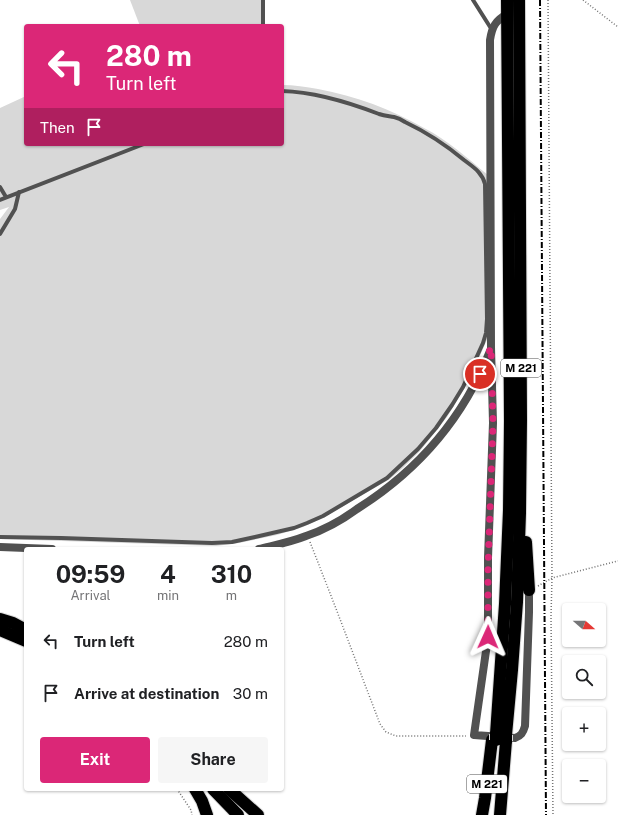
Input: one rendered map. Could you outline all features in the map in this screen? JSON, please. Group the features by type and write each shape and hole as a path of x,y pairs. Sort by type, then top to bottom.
{"highway":[{"name":"M 221","path":"487,815 498,737 499,685 509,510 510,421 507,0"},
{"name":"M 221","path":"482,815 512,670 517,602 522,420 519,0"},
{"path":"522,420 526,506 526,548 529,590"},
{"path":"0,619 13,623 24,629"},
{"path":"0,630 24,640"},
{"name":"M 221","path":"498,737 503,769 500,815"},
{"name":"M 221","path":"496,815 503,769"},
{"path":"196,791 202,801 207,815"},
{"path":"215,791 238,815"},
{"path":"231,791 253,815"},
{"path":"231,791 258,815"}],"street":[{"path":"507,14 496,22 492,30 490,40 491,347 493,423 488,573 488,624 486,652 474,736 515,738 519,737 524,731 529,630 529,590"},
{"path":"268,547 307,536 349,515 397,481 421,459 444,433 476,382 491,347"},
{"path":"0,547 24,548"}],"lane":[{"path":"263,0 263,24"},
{"path":"473,0 492,30"},
{"path":"0,537 212,543 232,542 294,528 323,516 388,478 418,449 436,428 452,405 473,366 486,333 484,179 480,173 451,149 428,134 394,117 386,116 334,99 284,91"},
{"path":"0,200 139,146"},
{"path":"0,188 6,198"},
{"path":"0,234 15,209 19,192"}],"path":[{"path":"548,0 553,815"},
{"path":"583,0 618,27"},
{"path":"307,536 380,724 386,732 396,736 474,736"},
{"path":"529,590 552,578 618,561"},
{"path":"178,791 191,810 192,815"}],"shaded area":[{"path":"130,0 261,0 261,24 139,24"},
{"path":"284,85 291,85 346,95 386,109 412,121 441,138 488,175 489,335 469,381 447,417 420,451 390,479 326,516 303,527 277,535 239,543 216,546 0,539 0,219 9,207 0,210 0,108 24,97 24,146 137,146 138,148 144,146 284,146"}],"railway":[{"path":"540,0 546,815"}],"route":[{"path":"480,374 491,347 493,423 488,569 488,637"}]}
